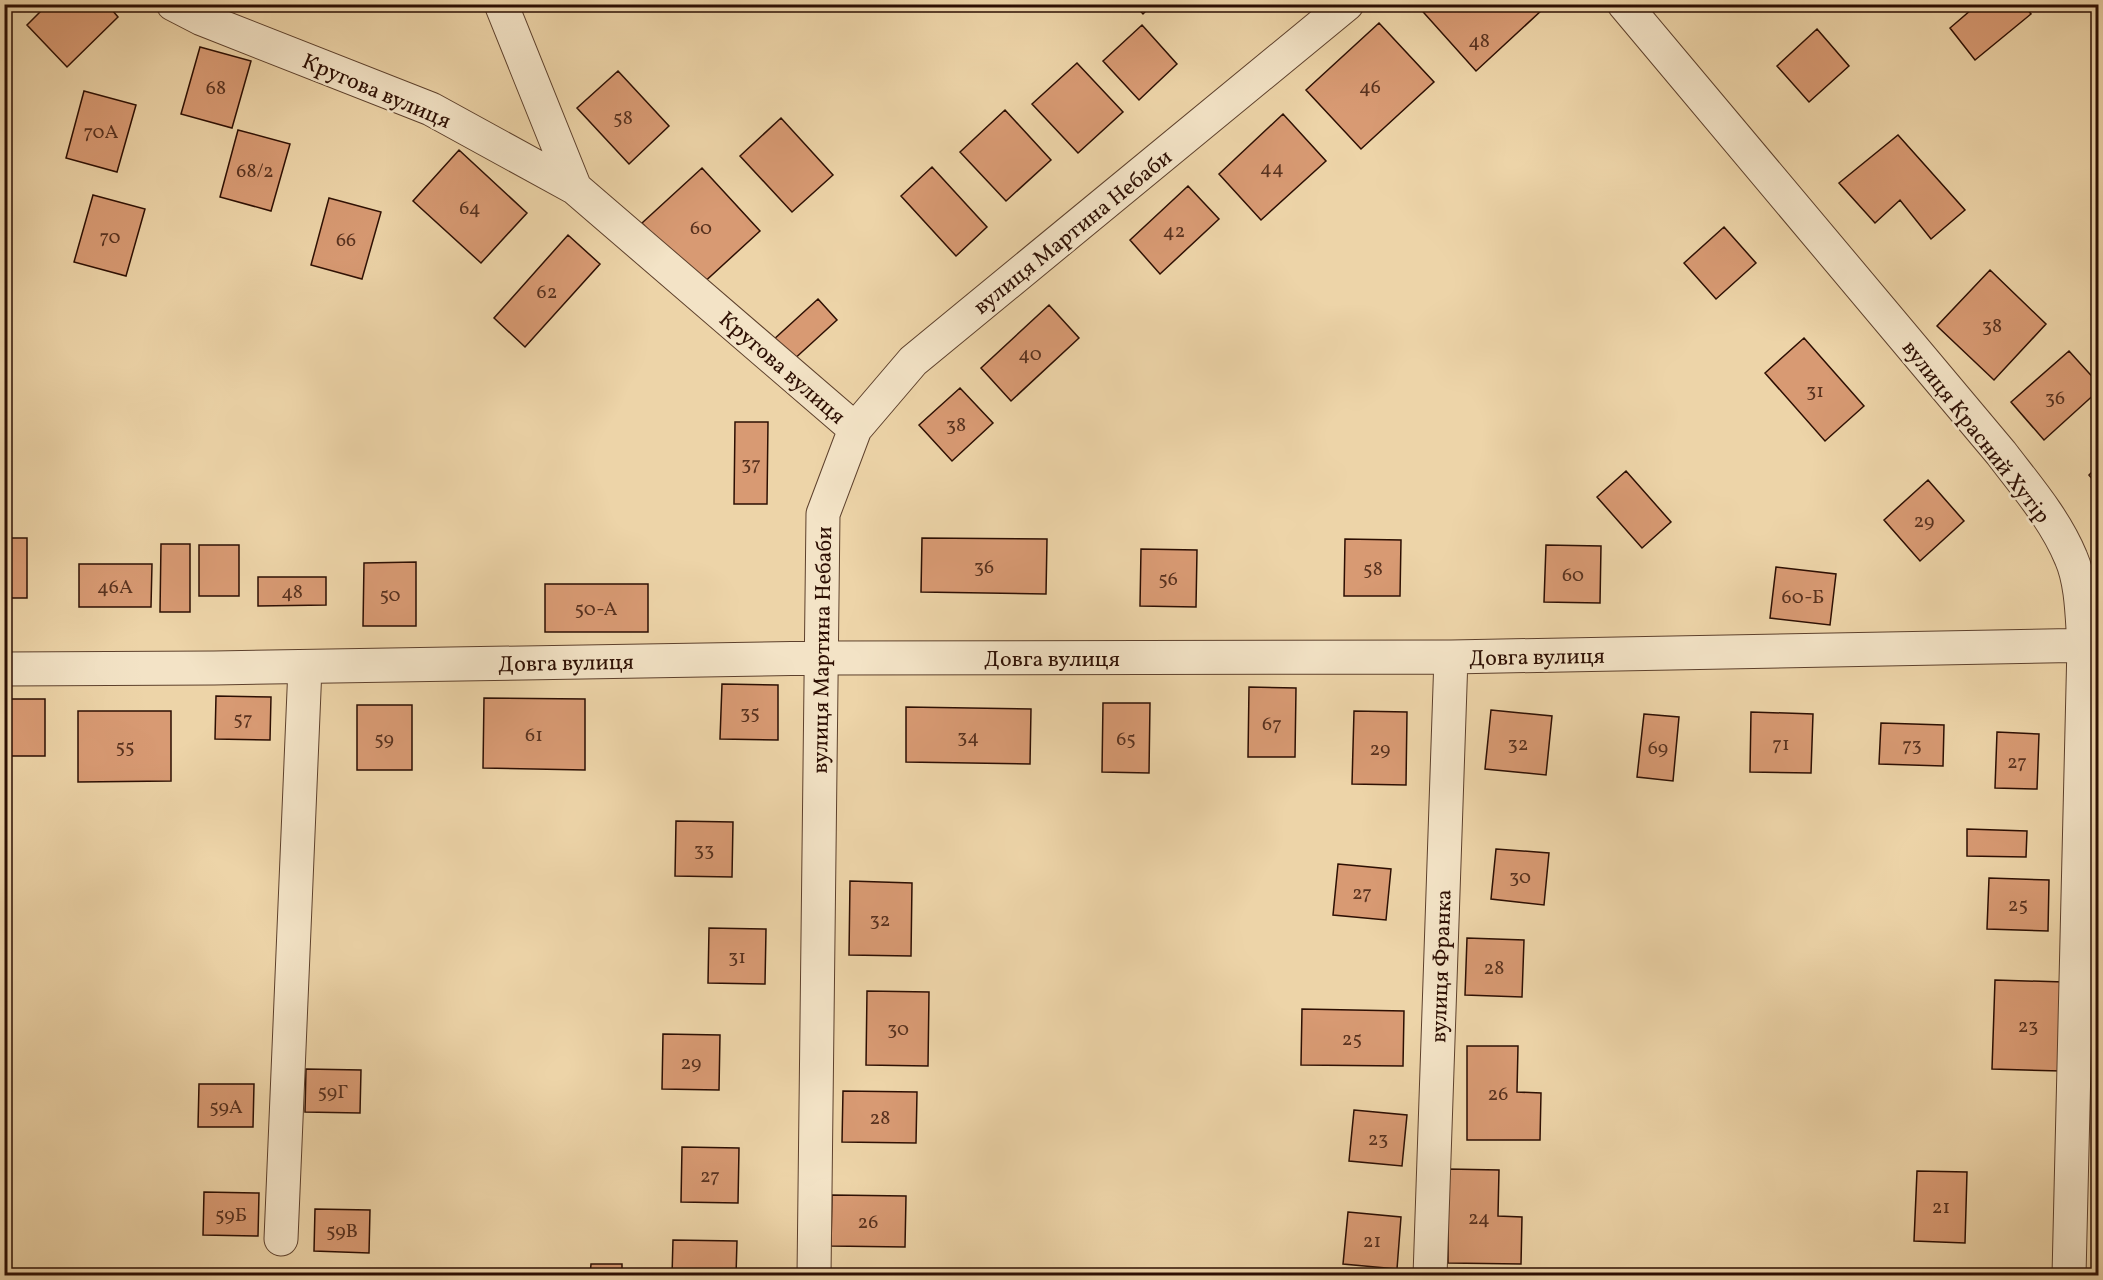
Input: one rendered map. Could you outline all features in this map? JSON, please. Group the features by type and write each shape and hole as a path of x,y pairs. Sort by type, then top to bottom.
{"street":[{"name":"Кругова вулиця","path":"173,4 202,19 431,109 574,188 855,429"},
{"name":"Кругова вулиця","path":"501,4 574,188"},
{"name":"вулиця Мартина Небаби","path":"814,1275 823,514 855,429 913,361 1347,4"},
{"name":"вулиця Красний Хутір","path":"1624,4 2001,453 2045,510 2071,558 2091,645 2069,1275"},
{"name":"Довга вулиця","path":"4,669 305,667 821,658 1450,657 2091,645"},
{"name":"вулиця Франка","path":"1430,1275 1450,657"},
{"path":"281,1239 305,667"}],"building":[{"path":"48,4 107,4 118,17 67,67 27,25"},
{"path":"1134,4 1153,4 1143,14"},
{"path":"1416,4 1537,4 1542,10 1476,71"},
{"path":"1978,4 2023,4 2031,14 1975,60 1950,28"},
{"path":"1379,23 1434,82 1361,149 1306,90"},
{"path":"1142,25 1177,64 1139,100 1103,61"},
{"path":"1817,29 1849,66 1809,102 1777,66"},
{"path":"200,47 251,61 232,128 181,114"},
{"path":"1077,63 1123,112 1078,153 1032,104"},
{"path":"618,71 669,126 629,164 577,108"},
{"path":"84,91 136,105 117,172 66,158"},
{"path":"1005,110 1051,160 1006,201 960,152"},
{"path":"1283,114 1326,161 1261,220 1219,174"},
{"path":"781,118 833,175 792,212 740,156"},
{"path":"238,130 290,144 271,211 220,197"},
{"path":"1898,135 1965,210 1931,239 1900,200 1875,223 1839,183"},
{"path":"459,150 527,213 481,263 413,201"},
{"path":"932,167 987,227 956,256 901,196"},
{"path":"702,168 760,231 700,286 642,223"},
{"path":"1188,186 1219,219 1160,274 1130,240"},
{"path":"93,195 145,209 126,276 74,262"},
{"path":"329,198 381,212 362,279 311,265"},
{"path":"1724,227 1756,263 1716,299 1684,263"},
{"path":"568,235 600,264 525,347 494,318"},
{"path":"1990,270 2046,324 1994,380 1937,326"},
{"path":"818,299 837,320 791,362 772,341"},
{"path":"1049,305 1079,338 1011,401 981,368"},
{"path":"1804,338 1864,406 1825,441 1765,373"},
{"path":"2069,351 2098,383 2098,391 2044,440 2011,402"},
{"path":"960,388 993,423 952,461 919,425"},
{"path":"735,422 768,422 767,504 734,504"},
{"path":"2098,466 2098,486 2089,475"},
{"path":"1626,471 1671,522 1642,548 1597,497"},
{"path":"1928,480 1964,521 1920,561 1884,520"},
{"path":"4,538 27,538 27,598 4,598"},
{"path":"922,538 1047,539 1046,594 921,592"},
{"path":"1345,539 1401,540 1400,596 1344,596"},
{"path":"161,544 190,544 190,612 160,612"},
{"path":"199,545 239,545 239,596 199,596"},
{"path":"1546,545 1601,546 1600,603 1544,602"},
{"path":"1141,549 1197,550 1196,607 1140,606"},
{"path":"416,562 416,626 363,626 364,563"},
{"path":"79,564 152,564 151,607 79,607"},
{"path":"1776,567 1836,574 1830,625 1770,618"},
{"path":"258,577 326,577 326,605 258,606"},
{"path":"545,584 648,584 648,632 545,632"},
{"path":"722,684 778,685 778,740 720,739"},
{"path":"1249,687 1296,688 1295,757 1248,757"},
{"path":"216,696 271,697 270,740 215,739"},
{"path":"484,698 585,699 585,770 483,768"},
{"path":"4,699 45,699 45,756 4,756"},
{"path":"1103,703 1150,703 1149,773 1102,772"},
{"path":"357,705 412,705 412,770 357,770"},
{"path":"906,707 1031,709 1030,764 906,762"},
{"path":"1491,710 1552,716 1546,775 1485,769"},
{"path":"78,711 171,711 171,781 78,782"},
{"path":"1354,711 1407,712 1406,785 1352,784"},
{"path":"1751,712 1813,714 1811,773 1750,772"},
{"path":"1644,714 1679,717 1673,781 1637,777"},
{"path":"1881,723 1944,725 1943,766 1879,764"},
{"path":"1997,732 2039,734 2037,789 1995,788"},
{"path":"676,821 733,822 732,877 675,876"},
{"path":"1967,829 2027,831 2026,857 1967,856"},
{"path":"1496,849 1549,853 1544,905 1491,899"},
{"path":"1338,864 1391,869 1386,920 1333,915"},
{"path":"1989,878 2049,880 2048,931 1987,929"},
{"path":"850,881 912,883 911,956 849,955"},
{"path":"709,928 766,929 765,984 708,983"},
{"path":"1467,938 1524,940 1522,997 1465,995"},
{"path":"2095,974 2098,974 2098,1026 2094,1025"},
{"path":"1995,980 2064,982 2061,1071 1992,1069"},
{"path":"867,991 929,992 928,1066 866,1065"},
{"path":"1302,1009 1404,1011 1403,1066 1301,1065"},
{"path":"663,1034 720,1035 719,1090 662,1089"},
{"path":"1467,1046 1518,1046 1517,1092 1541,1093 1540,1140 1467,1140"},
{"path":"306,1069 361,1070 360,1113 305,1112"},
{"path":"199,1084 254,1084 253,1127 198,1127"},
{"path":"843,1091 917,1092 916,1143 842,1142"},
{"path":"1354,1110 1407,1115 1402,1166 1349,1161"},
{"path":"682,1147 739,1148 738,1203 681,1202"},
{"path":"1448,1169 1499,1170 1498,1216 1522,1217 1521,1264 1448,1263"},
{"path":"1917,1171 1967,1172 1965,1243 1914,1241"},
{"path":"204,1192 259,1193 258,1236 203,1235"},
{"path":"832,1195 906,1196 905,1247 831,1246"},
{"path":"315,1209 370,1210 369,1253 314,1251"},
{"path":"1348,1212 1401,1217 1397,1269 1343,1264"},
{"path":"2095,1227 2098,1227 2098,1276 2093,1276"},
{"path":"673,1240 737,1241 736,1276 672,1276"},
{"path":"591,1264 622,1264 622,1276 590,1276"}]}
